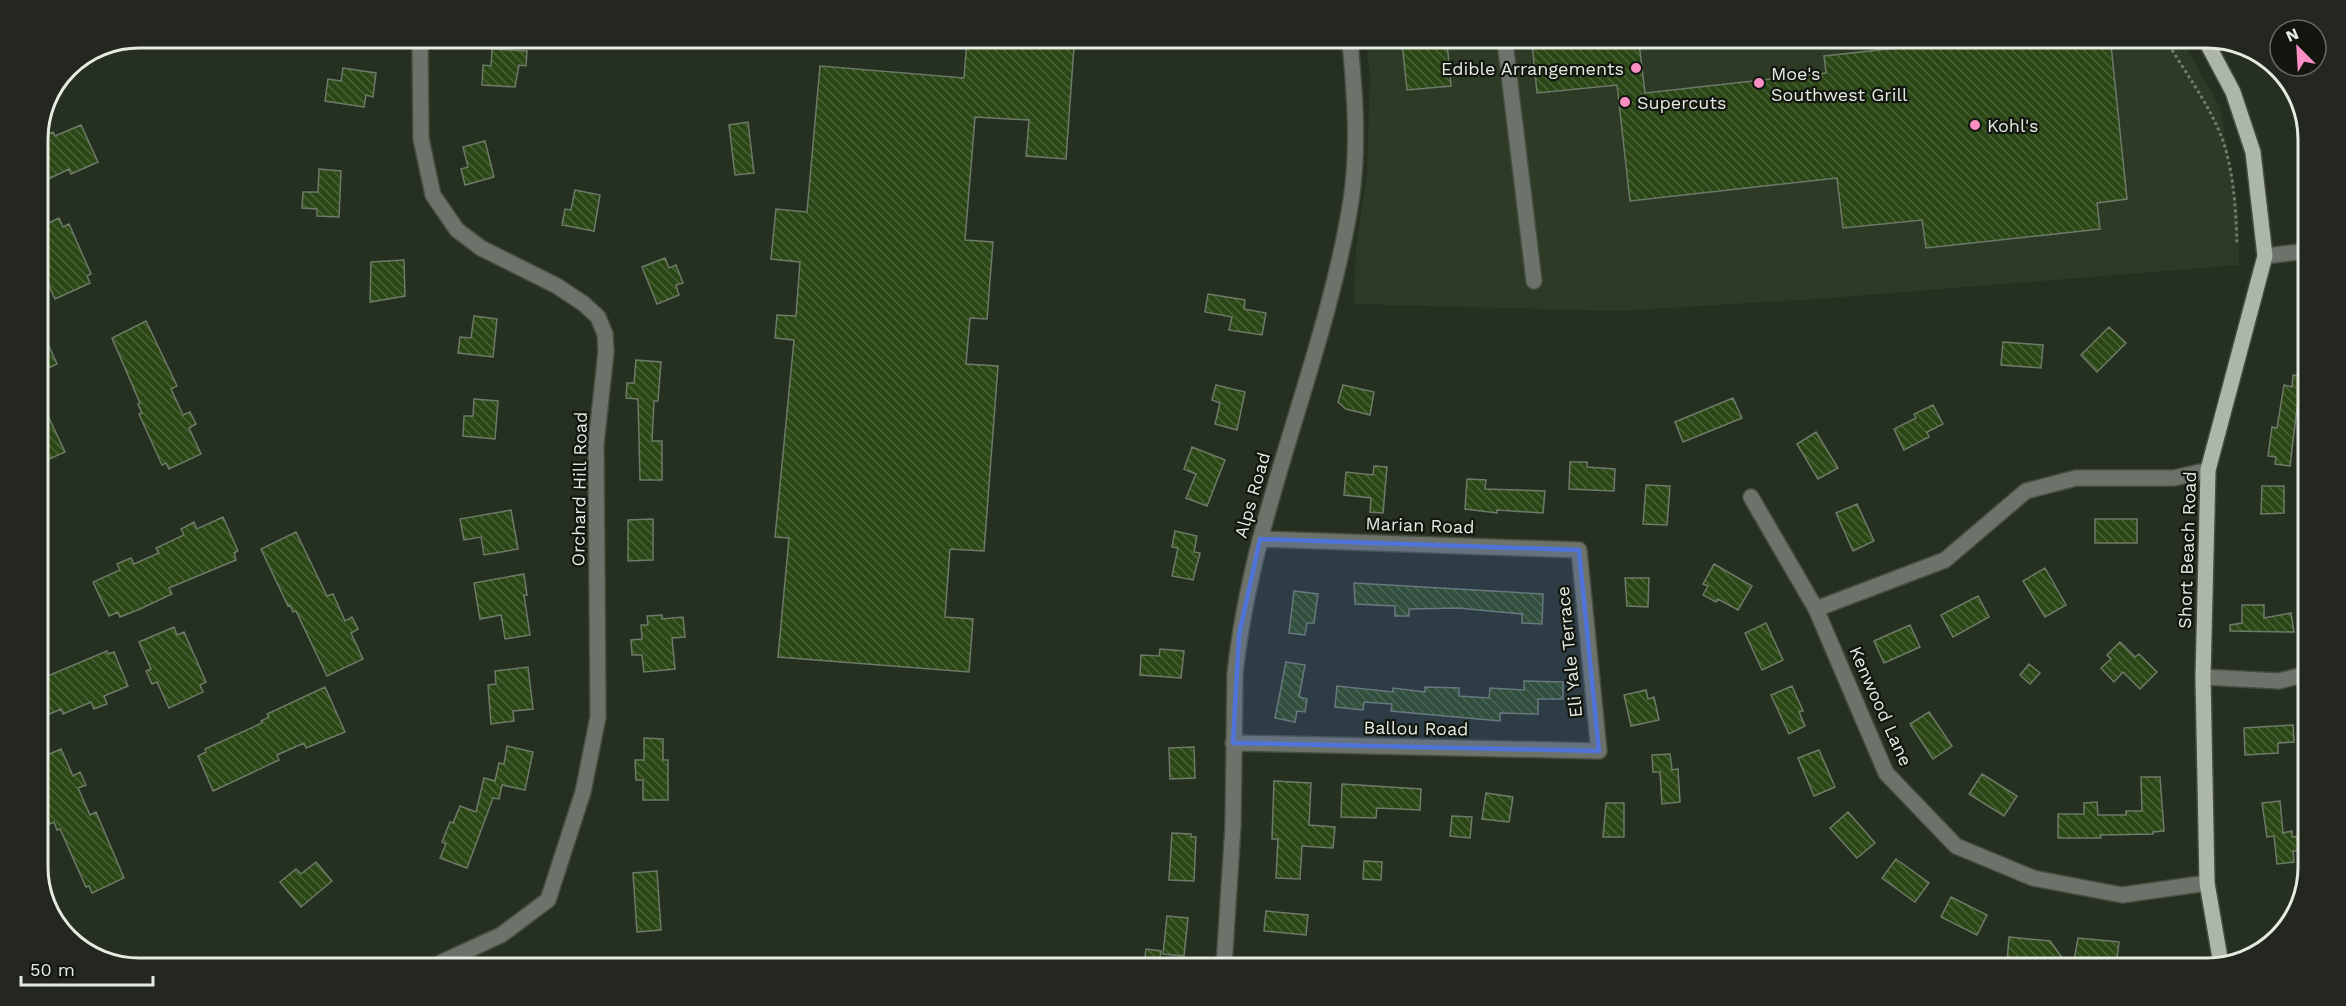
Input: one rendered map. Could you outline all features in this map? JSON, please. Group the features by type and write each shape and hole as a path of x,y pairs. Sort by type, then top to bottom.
{"main road":[{"name":"Short Beach Road","path":"2210,48 2233,92 2253,152 2265,256 2208,470 2203,677 2207,883 2220,957"}],"street":[{"name":"Orchard Hill Road","path":"420,48 421,139 433,195 458,230 480,248 557,286 584,304 598,317 605,334 606,352 596,444 598,717 583,792 548,900 501,935 451,958"},
{"name":"Alps Road","path":"1224,958 1233,826 1233,743 1239,635 1260,539 1324,318 1351,200 1356,139 1350,48"},
{"path":"1506,48 1534,281"},
{"path":"2265,256 2298,252"},
{"path":"1816,609 1945,560 2026,491 2076,478 2174,478 2208,470"},
{"name":"Kenwood Lane","path":"1751,497 1816,609 1886,773 1956,846 2033,878 2122,895 2207,883"},
{"name":"Marian Road","path":"1260,539 1579,550"},
{"name":"Eli Yale Terrace","path":"1579,550 1599,751"},
{"path":"2203,677 2279,681 2298,676"},
{"name":"Ballou Road","path":"1233,743 1599,751"}],"path":[{"path":"2171,48 2223,141 2236,210 2237,245"}],"highlighted area":[{"path":"1260,539 1579,550 1599,751 1233,743 1239,635"}],"shaded area":[{"path":"1367,48 2186,48 2220,107 2238,210 2239,265 1829,298 1620,311 1354,304 1356,249 1367,173 1370,76"}],"building":[{"path":"966,48 1074,48 1066,159 1026,156 1029,120 975,117 965,240 993,242 987,319 970,318 966,364 998,366 984,551 950,549 945,617 973,619 969,672 778,657 789,538 775,537 794,340 775,338 777,315 796,316 800,262 771,259 776,209 807,212 820,66 964,78"},
{"path":"1403,48 1448,48 1451,86 1407,90"},
{"name":"Kohl's","path":"1532,48 1640,48 1645,93 1826,73 1824,56 1897,48 2111,48 2127,199 2097,203 2100,229 1926,248 1922,220 1843,228 1837,178 1630,201 1617,85 1537,93"},
{"path":"492,49 527,51 526,66 519,65 515,87 482,85 483,65 491,66"},
{"path":"343,68 376,73 373,97 366,95 364,107 325,101 328,79 341,81"},
{"path":"748,122 754,173 735,175 729,125"},
{"path":"81,125 98,162 71,174 69,169 48,179 48,134 53,132 55,136"},
{"path":"485,141 494,177 465,185 461,169 468,167 463,147"},
{"path":"319,169 341,171 339,217 317,216 317,209 302,208 303,192 318,192"},
{"path":"575,190 600,195 594,231 562,225 565,209 571,210"},
{"path":"59,218 63,227 69,224 91,274 87,276 90,283 55,299 48,284 48,223"},
{"path":"665,258 669,268 676,265 683,283 676,285 679,295 657,304 642,267"},
{"path":"404,260 405,296 370,302 371,262"},
{"path":"1208,294 1245,300 1244,309 1266,313 1262,335 1229,330 1232,317 1205,312"},
{"path":"474,316 497,319 493,357 458,353 460,337 471,338"},
{"path":"146,321 177,386 171,389 183,415 190,412 196,424 189,428 201,454 169,469 166,463 162,465 139,414 142,413 138,404 140,403 112,338"},
{"path":"2109,327 2126,343 2097,372 2081,355"},
{"path":"2003,342 2043,345 2041,368 2001,365"},
{"path":"48,344 57,364 48,368"},
{"path":"636,360 661,362 658,401 654,401 652,441 662,441 662,480 640,480 638,399 626,398 627,383 634,383"},
{"path":"2293,375 2298,376 2298,408 2290,466 2275,464 2276,457 2268,456 2272,427 2277,428 2284,385 2292,387"},
{"path":"1216,385 1245,392 1237,430 1215,424 1220,403 1212,400"},
{"path":"1343,385 1374,392 1370,415 1346,409 1338,402"},
{"path":"1733,398 1742,418 1683,442 1675,422"},
{"path":"474,399 498,401 495,439 463,436 464,416 473,416"},
{"path":"1933,405 1943,424 1927,432 1929,437 1904,450 1894,429 1916,418 1914,414"},
{"path":"48,419 65,452 48,460"},
{"path":"1816,432 1838,468 1818,479 1797,444"},
{"path":"1192,447 1225,460 1207,506 1186,498 1196,474 1184,469"},
{"path":"1570,462 1587,462 1587,467 1615,469 1614,491 1569,489"},
{"path":"1374,466 1387,467 1383,513 1370,512 1371,498 1344,495 1346,472 1373,475"},
{"path":"1467,479 1486,480 1485,489 1545,491 1543,513 1497,510 1497,513 1465,509"},
{"path":"1646,485 1670,486 1667,525 1643,524"},
{"path":"2262,486 2284,486 2284,513 2261,514"},
{"path":"1857,504 1874,541 1853,551 1836,513"},
{"path":"511,510 518,549 484,555 481,537 464,540 460,519"},
{"path":"223,517 238,551 234,553 236,560 169,588 172,594 140,609 120,617 118,612 109,616 93,582 120,570 117,564 131,558 134,564 159,553 156,548 184,535 181,529 194,522 197,529"},
{"path":"653,519 653,560 628,561 628,520"},
{"path":"2095,519 2137,519 2137,543 2095,543"},
{"path":"1175,531 1197,536 1194,552 1200,553 1193,580 1172,576 1178,548 1172,547"},
{"path":"296,532 327,596 333,594 345,621 352,617 358,629 351,633 363,659 327,676 296,611 293,612 290,605 288,606 261,549"},
{"path":"1714,564 1752,586 1738,610 1718,599 1716,602 1703,595 1708,586 1703,584"},
{"path":"2045,568 2066,605 2045,617 2023,581"},
{"path":"524,574 527,595 524,595 530,635 505,639 501,615 480,619 474,583"},
{"path":"1625,578 1649,578 1648,607 1627,606"},
{"path":"1354,583 1543,594 1542,624 1522,623 1522,614 1458,608 1409,609 1409,616 1395,616 1395,606 1355,604"},
{"path":"1294,591 1318,594 1314,623 1307,623 1305,635 1289,633"},
{"path":"1978,596 1989,617 1953,637 1941,615"},
{"path":"2242,605 2264,605 2264,618 2291,613 2294,632 2230,631 2230,625 2242,623"},
{"path":"662,615 662,619 683,617 685,637 672,638 675,669 644,672 642,655 632,655 631,640 642,639 641,625 648,625 647,616"},
{"path":"1766,623 1783,660 1762,670 1745,633"},
{"path":"1910,625 1920,647 1884,663 1874,641"},
{"path":"174,627 177,635 184,632 206,682 200,685 203,692 169,708 157,682 152,684 146,671 151,669 139,642"},
{"path":"2120,642 2135,657 2139,654 2157,672 2140,689 2123,672 2114,682 2101,668 2111,659 2107,655"},
{"path":"1160,649 1184,651 1181,678 1140,675 1141,655 1159,656"},
{"path":"107,651 108,654 114,652 128,686 104,696 107,704 94,709 91,702 63,714 61,709 48,715 48,676"},
{"path":"1286,662 1305,665 1299,697 1307,699 1305,712 1297,711 1295,722 1275,718"},
{"path":"2029,664 2040,673 2030,684 2020,675"},
{"path":"528,667 533,709 513,711 514,721 491,724 488,685 496,684 495,671"},
{"path":"1524,681 1563,682 1563,699 1538,699 1538,714 1500,713 1500,721 1391,711 1392,704 1364,702 1363,710 1335,707 1337,686 1393,692 1393,688 1425,692 1425,687 1459,688 1459,696 1489,698 1490,688 1524,690"},
{"path":"1792,686 1803,711 1799,712 1805,726 1789,734 1771,695"},
{"path":"325,687 345,732 306,748 304,743 277,755 279,760 213,791 198,756 206,752 205,749 262,723 261,721 269,717 267,714"},
{"path":"1646,690 1648,699 1654,697 1659,720 1631,726 1624,695"},
{"path":"1929,712 1952,746 1933,759 1910,724"},
{"path":"2293,725 2294,742 2278,743 2278,753 2245,755 2244,728"},
{"path":"644,738 663,739 663,760 668,760 668,800 643,800 643,780 636,780 635,760 644,760"},
{"path":"507,746 533,752 525,790 502,785 499,799 493,798 467,868 440,858 446,844 442,842 450,822 453,823 460,806 476,812 484,778 495,781 499,763 504,764"},
{"path":"1194,747 1195,778 1170,779 1169,748"},
{"path":"61,749 73,776 80,772 86,785 78,788 90,815 96,812 124,878 92,893 89,886 86,887 60,829 57,830 54,822 50,824 48,820 48,755"},
{"path":"1819,750 1835,787 1814,796 1798,758"},
{"path":"1670,754 1672,770 1678,769 1680,802 1662,804 1660,772 1653,772 1652,755"},
{"path":"1982,774 2017,796 2004,816 1969,794"},
{"path":"2141,777 2160,777 2164,831 2153,832 2153,834 2100,835 2101,838 2058,838 2058,814 2084,814 2084,803 2097,802 2098,815 2126,815 2126,811 2142,811"},
{"path":"1274,781 1311,783 1309,825 1335,827 1333,848 1302,846 1300,879 1276,878 1278,839 1272,839"},
{"path":"1342,784 1421,789 1420,810 1377,808 1376,818 1341,817"},
{"path":"1486,793 1513,797 1509,822 1482,819"},
{"path":"2280,801 2283,833 2292,831 2292,837 2298,836 2298,850 2293,851 2294,862 2277,864 2274,836 2267,837 2262,803"},
{"path":"1606,803 1624,803 1624,837 1603,837"},
{"path":"1848,812 1875,843 1857,858 1830,828"},
{"path":"1452,816 1472,817 1470,838 1450,836"},
{"path":"1172,833 1191,834 1191,837 1196,837 1194,881 1169,880"},
{"path":"1896,859 1929,883 1915,902 1882,878"},
{"path":"1364,861 1382,862 1381,880 1363,879"},
{"path":"316,862 332,881 301,907 280,882 296,869 301,874"},
{"path":"657,871 661,930 637,932 633,873"},
{"path":"1951,897 1987,915 1977,935 1941,917"},
{"path":"1266,911 1308,915 1306,935 1264,931"},
{"path":"1167,916 1188,918 1184,956 1163,954"},
{"path":"2009,937 2050,941 2062,958 2050,958 2007,958"},
{"path":"2078,938 2119,942 2117,958 2075,958"},
{"path":"1146,949 1161,951 1160,958 1145,958"}],"place":[{"name":"Edible Arrangements","path":"1636,68"},
{"name":"Moe's Southwest Grill","path":"1759,83"},
{"name":"Supercuts","path":"1625,102"},
{"name":"Kohl's","path":"1975,125"}]}
